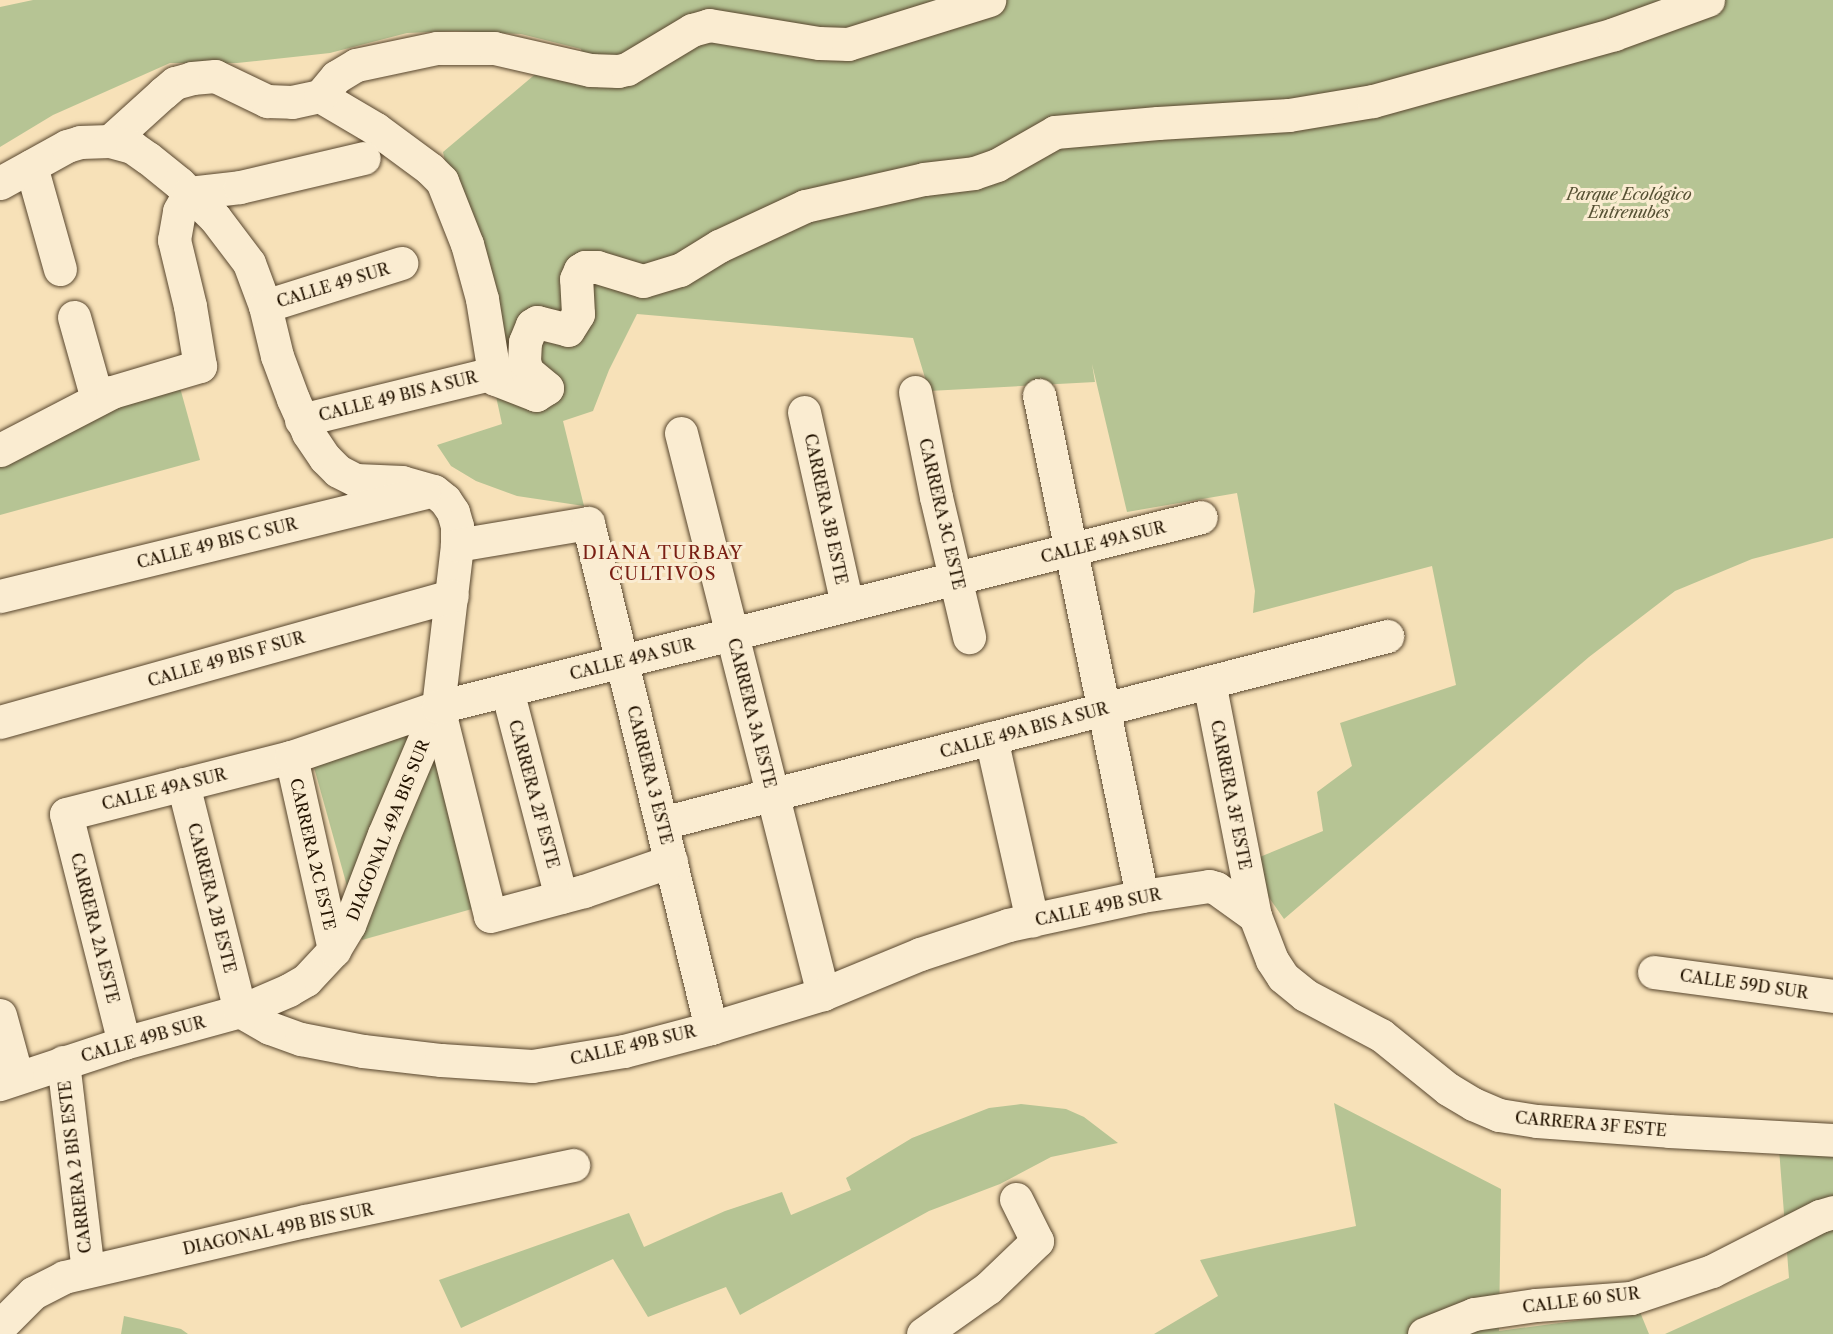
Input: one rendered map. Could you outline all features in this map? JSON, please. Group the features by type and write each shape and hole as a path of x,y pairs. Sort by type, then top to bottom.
{"street":[{"path":"110,141 176,83 192,78 215,76 267,100 292,102 320,96 336,77 356,65 437,48 494,48 590,70 618,71 627,69 692,30 709,25 819,43 848,44 989,0"},
{"path":"320,96 376,129 430,169 442,181 467,244 482,299 495,376 531,394 540,394 547,388 527,371 524,361 525,342 532,325 537,322 568,330 578,314 576,279 580,270 585,267 597,267 643,281 695,263 718,246 805,206 924,179 974,173 997,165 1055,132 1289,115 1373,101 1614,34 1708,0"},
{"path":"0,183 74,144 94,140 110,141 132,147 189,193 236,244 249,263 266,306 277,356 301,420 325,458 345,476 356,480 402,482 434,491 445,500 453,512 457,526 458,545 438,707 490,916 561,897 671,861"},
{"path":"189,193 240,187 364,158"},
{"path":"31,166 60,268"},
{"path":"0,450 112,392 200,366 190,306 174,240 179,211 189,193"},
{"name":"CALLE 49 SUR","path":"266,306 401,263"},
{"path":"74,317 98,399"},
{"name":"CALLE 49 BIS A SUR","path":"301,420 495,376"},
{"name":"CARRERA 3C ESTE","path":"915,392 936,497 957,578 969,637"},
{"path":"1039,395 1142,896"},
{"name":"CARRERA 3B ESTE","path":"804,412 847,605"},
{"name":"CARRERA 3A ESTE","path":"681,433 823,994"},
{"name":"CALLE 49 BIS C SUR","path":"0,596 434,491"},
{"name":"CALLE 49A SUR","path":"66,814 291,758 438,707 1201,517"},
{"name":"CARRERA 3 ESTE","path":"458,545 588,523 711,1028"},
{"name":"CALLE 49 BIS F SUR","path":"0,722 452,596"},
{"name":"CALLE 49A BIS A SUR","path":"662,823 1387,636"},
{"name":"CARRERA 3F ESTE","path":"1209,682 1255,916 1272,960 1283,977 1305,995 1381,1035 1448,1089 1473,1104 1499,1114 1537,1121 1833,1140"},
{"name":"CARRERA 2F ESTE","path":"507,690 561,897"},
{"name":"DIAGONAL 49A BIS SUR","path":"240,1011 289,990 306,980 334,950 349,925 388,824 438,707"},
{"path":"991,738 1032,920"},
{"name":"CARRERA 2C ESTE","path":"291,758 334,950"},
{"name":"CARRERA 2B ESTE","path":"183,784 240,1011"},
{"name":"CARRERA 2A ESTE","path":"66,814 124,1043"},
{"name":"CALLE 49B SUR","path":"8,1081 124,1043 240,1011 270,1028 301,1039 363,1051 441,1060 532,1065 624,1051 711,1028 823,994 920,954 1008,925 1142,896 1209,886 1216,888 1255,916"},
{"name":"CALLE 59D SUR","path":"1654,972 1833,996"},
{"path":"0,1015 8,1081"},
{"name":"CARRERA 2 BIS ESTE","path":"63,1062 88,1272"},
{"name":"DIAGONAL 49B BIS SUR","path":"0,1326 44,1285 64,1277 305,1221 573,1165"},
{"path":"923,1334 988,1288 1037,1241 1016,1199"},
{"name":"CALLE 60 SUR","path":"1424,1334 1474,1314 1536,1305 1631,1298 1712,1271 1820,1216 1833,1212"}],"green space":[{"name":"Parque Ecológico Entrenubes","path":"33,0 1833,0 1833,538 1752,559 1675,591 1589,657 1284,919 1245,863 1323,831 1317,792 1352,766 1340,723 1456,685 1432,566 1253,613 1255,591 1237,493 1127,512 1092,364 1095,382 929,391 913,338 637,314 609,370 593,411 563,421 584,506 517,496 476,481 451,466 437,445 502,424 443,152 539,71 587,77 581,49 521,34 455,31 407,33 330,53 237,63 170,63 53,115 0,147 0,7"},
{"path":"179,384 200,460 0,515 0,463 60,426"},
{"path":"428,720 479,907 362,940 310,753"},
{"path":"1334,1103 1501,1189 1499,1331 1640,1312 1649,1334 1154,1334 1218,1296 1200,1260 1356,1226"},
{"path":"1021,1104 1066,1109 1084,1117 1118,1143 1051,1157 1000,1184 929,1211 740,1315 726,1287 648,1317 613,1259 461,1328 439,1280 629,1213 644,1247 725,1211 782,1192 791,1215 851,1190 846,1178 912,1138 989,1108"},
{"path":"1779,1149 1833,1155 1833,1334 1665,1334 1789,1278"},
{"path":"124,1316 181,1329 188,1334 121,1334"}],"district":[{"name":"DIANA TURBAY CULTIVOS","path":"663,564"}]}
